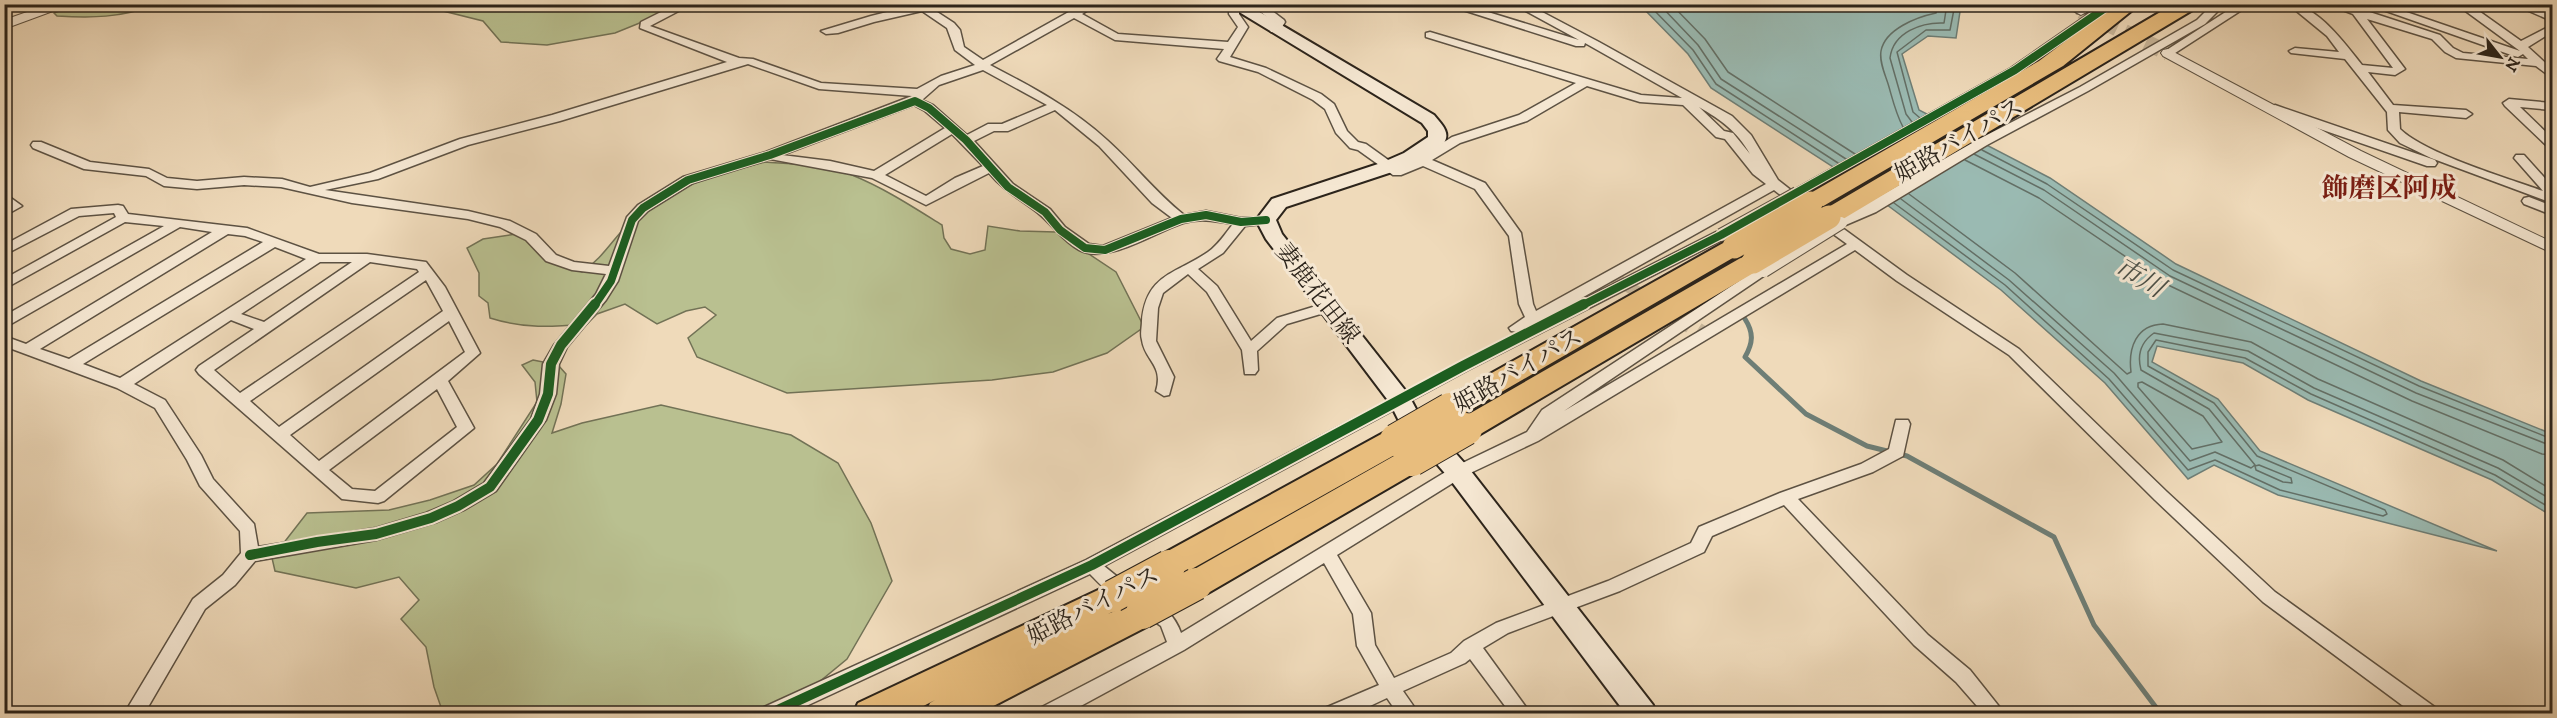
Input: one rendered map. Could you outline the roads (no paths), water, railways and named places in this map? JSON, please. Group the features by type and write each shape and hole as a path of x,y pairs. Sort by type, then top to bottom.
{"highway":[{"path":"2105,44 2130,4"},
{"name":"姫路バイパス","path":"943,714 1196,584 1404,450 1819,209 2009,111 2105,44 2154,4"},
{"name":"姫路バイパス","path":"1848,193 2047,65 2105,44 2189,4"},
{"path":"2105,44 2213,4"},
{"name":"姫路バイパス","path":"871,714 1013,647 1168,566 1404,450"}],"main road":[{"name":"妻鹿花田線","path":"1234,4 1428,119 1437,129 1437,139 1411,157 1388,167 1279,203 1266,220 1273,235 1400,400 1406,413 1458,472 1643,714"}],"street":[{"path":"4,25 65,4"},
{"path":"687,4 645,24 645,28 738,62"},
{"path":"133,714 199,604 229,580 250,555 317,542 376,534 431,518 458,506 490,487 538,420 548,394 550,364 561,345 602,297 632,220 643,208 688,180 770,155 917,97 945,79 984,66 985,63 1077,15 1092,4"},
{"path":"1234,4 1234,14 1243,27 1223,59 1262,70 1317,97 1330,107 1342,133 1354,145 1362,147 1397,172 1424,161 1456,140 1523,118 1586,82"},
{"path":"1256,4 1280,22 1275,30"},
{"path":"1449,4 1575,42 1586,45 1595,44"},
{"path":"1518,4 1595,44 1690,101 1728,119 1747,138 1774,185 1902,278 2014,352 2161,496 2269,597 2429,714"},
{"path":"2068,4 2087,8"},
{"path":"1848,193 1983,142 2084,89 2105,44 2111,4"},
{"path":"1532,437 1548,414 1743,254 1848,193 2015,70 2105,44 2200,22 2220,4"},
{"path":"2168,53 2246,4"},
{"path":"2332,4 2436,37 2449,50 2460,56 2540,63"},
{"path":"2461,4 2521,46 2553,75"},
{"path":"2518,4 2553,18"},
{"path":"2298,5 2331,34 2390,108 2393,112 2394,130 2404,140 2435,155 2553,200"},
{"path":"2374,5 2540,63"},
{"path":"826,31 838,30 924,6 928,12 950,23 958,39 959,48 984,66 1056,105 1104,143 1157,201 1181,219"},
{"path":"2358,14 2399,69 2395,72 2358,68"},
{"path":"1077,15 1115,37 1230,46"},
{"path":"2521,46 2553,28"},
{"path":"1430,34 1656,101 1690,101"},
{"path":"2295,51 2348,56"},
{"path":"2168,53 2355,154 2553,248"},
{"path":"304,190 373,176 473,139 556,118 738,62 749,61 819,86 917,97 966,140 1008,187 1045,212 1060,230 1085,248 1105,250 1181,219 1206,215 1241,222 1266,220"},
{"path":"2553,106 2509,103 2553,144"},
{"path":"966,140 992,127 1004,128 1056,105"},
{"path":"2390,108 2457,111"},
{"path":"2275,109 2483,182 2553,211"},
{"path":"876,175 953,128"},
{"path":"2382,145 2394,130"},
{"path":"37,145 88,166 149,173 164,182 197,185 244,181 272,182 352,199 468,215 505,224 531,237 551,258 572,266 614,271"},
{"path":"770,155 876,175 926,201 960,181 992,167"},
{"path":"2520,158 2553,194"},
{"path":"1424,161 1480,186 1516,236 1526,304 1533,318"},
{"path":"1462,366 1482,347 1774,185"},
{"path":"4,197 15,206 4,212"},
{"path":"4,251 76,212 118,209 123,218"},
{"path":"4,285 123,218 247,232 317,258 368,258 421,265 438,287 473,353 319,469"},
{"path":"1164,391 1167,383 1166,373 1149,339 1151,301 1156,292 1170,279 1213,255 1227,243 1241,222"},
{"path":"4,323 178,223"},
{"path":"28,349 226,229"},
{"path":"72,365 273,242"},
{"path":"1047,714 1177,645 1458,472 1532,437 1856,244"},
{"path":"769,714 1092,565 1462,366 1743,254"},
{"path":"122,384 317,258"},
{"path":"368,258 204,370 348,495 378,497 466,428 440,380"},
{"path":"1193,272 1212,289 1249,350 1250,370"},
{"path":"239,400 427,273"},
{"path":"1249,350 1282,321 1329,307"},
{"path":"279,435 451,312"},
{"path":"230,314 265,328"},
{"path":"4,341 122,384 160,404 195,459 206,482 248,529 250,555"},
{"path":"1332,714 1458,658 1472,646 1502,628 1614,586 1698,547 1705,532 1786,497 1868,468 1898,452 1902,424"},
{"path":"1786,497 1907,625 1963,676 1996,714"},
{"path":"1328,554 1362,613 1366,646 1391,689 1410,714"},
{"path":"1092,565 1107,580 1168,622 1177,645"},
{"path":"1472,646 1522,714"}],"water":[{"name":"市川","path":"1640,5 1961,5 1956,38 1928,36 1902,54 1919,110 2050,178 2176,264 2421,381 2552,434 2552,516 2492,480 2308,400 2243,363 2157,346 2152,362 2218,399 2260,451 2497,551 2278,495 2214,465 2188,479 2105,383 2001,290 1855,181 1711,88 1688,54"}],"waterway":[{"path":"1745,319 1751,338 1745,357 1806,414 1867,446 1891,452"},
{"path":"1899,454 1907,456 2054,537 2094,625 2161,714"}],"tunnel":[{"path":"2081,11 2168,53"},
{"path":"1612,276 1659,306"},
{"path":"1657,304 1703,334"}],"district":[{"name":"飾磨区阿成","path":"2389,188"}]}
